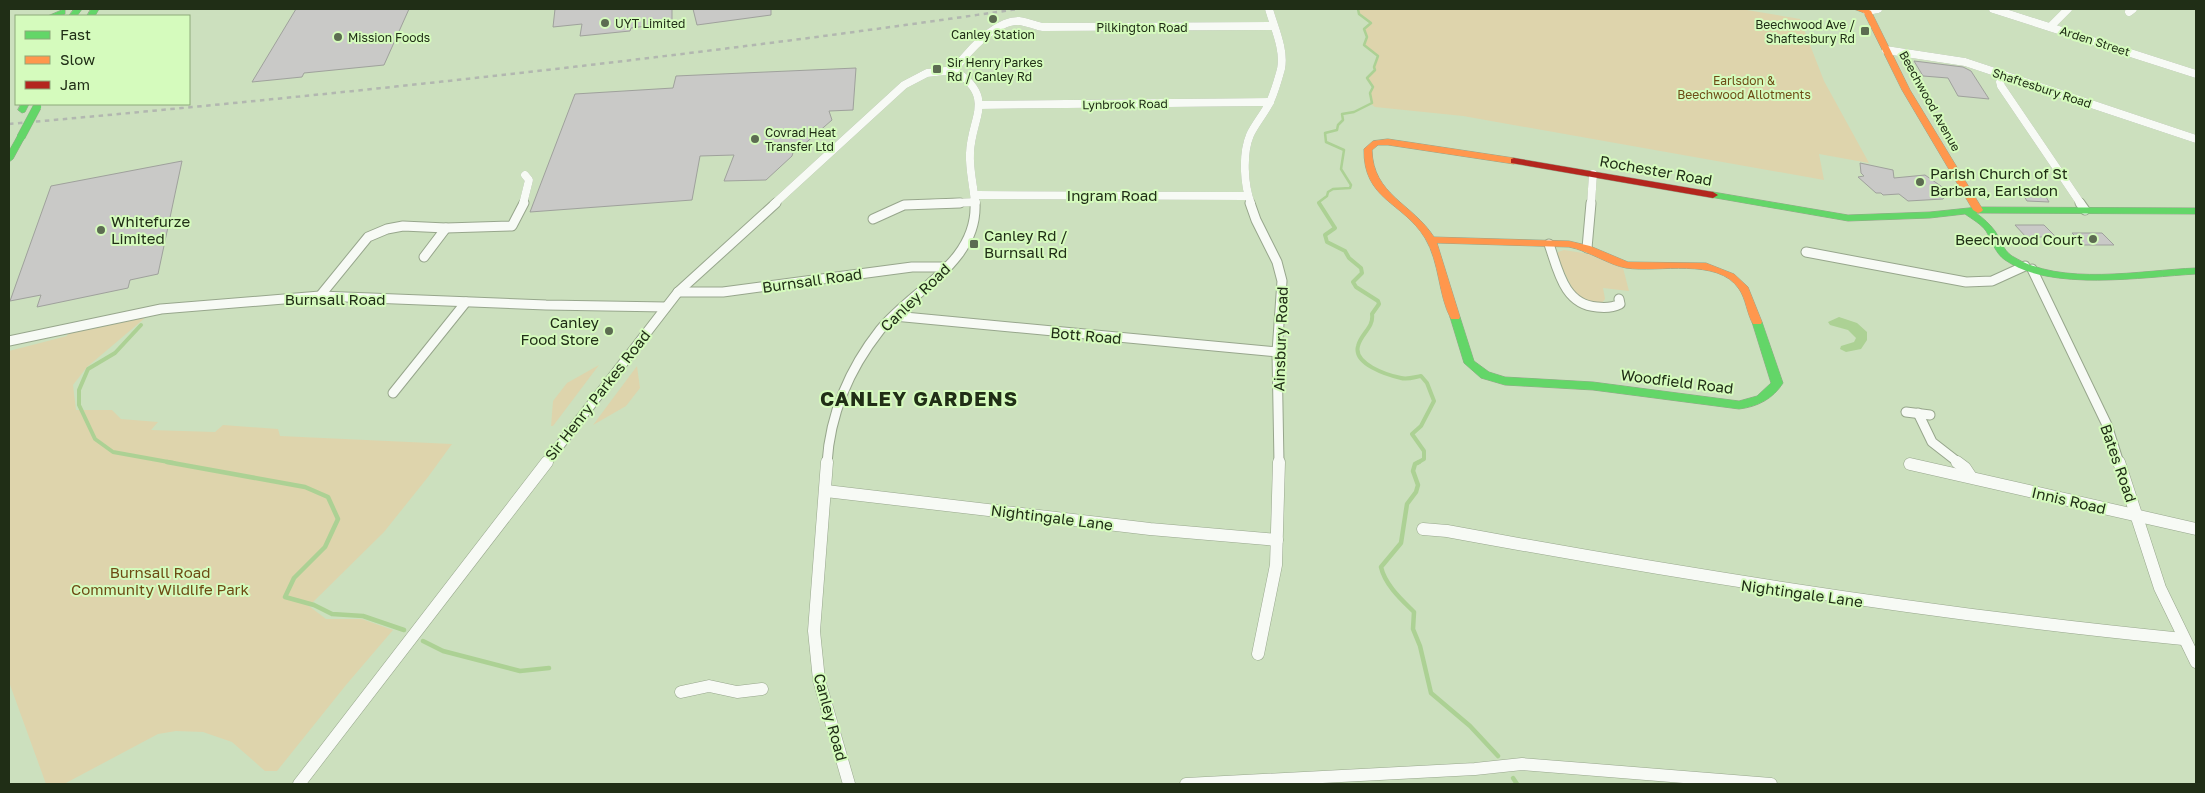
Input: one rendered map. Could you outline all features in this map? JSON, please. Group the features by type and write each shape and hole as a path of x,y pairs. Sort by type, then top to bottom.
{"main road":[{"path":"62,14 78,9"},
{"name":"Beechwood Avenue","path":"1868,10 1886,50 1972,210 1989,230 2001,251 2009,259 2029,267"},
{"path":"9,160 38,105"},
{"name":"Rochester Road","path":"1475,369 1469,362 1431,240 1420,224 1378,187 1370,176 1367,157 1368,147 1371,143 1408,144 1848,218 1878,218 1972,210 2196,210"},
{"name":"Woodfield Road","path":"1431,240 1569,244 1587,248 1627,265 1706,266 1715,269 1737,282 1746,293 1777,383 1773,390 1759,399 1746,405 1739,405 1593,386 1505,381 1485,375 1475,369"},
{"path":"2029,267 2191,270"}],"street":[{"name":"Ainsbury Road","path":"1258,654 1276,565 1278,540 1279,445 1277,352 1282,281 1248,196 1247,145 1250,135 1270,102 1281,68 1281,53 1269,9"},
{"name":"Arden Street","path":"1993,9 2196,74"},
{"path":"2050,27 2068,9"},
{"name":"Pilkington Road","path":"954,70 978,42 1002,25 1012,21 1035,27 1273,26"},
{"name":"Shaftesbury Road","path":"1886,50 1960,60 2196,139"},
{"path":"954,70 970,82 979,105"},
{"name":"Sir Henry Parkes Road","path":"298,784 678,292 904,85 927,74 954,70"},
{"path":"2004,75 2000,82 2001,86 2085,210"},
{"name":"Lynbrook Road","path":"979,105 1270,102"},
{"name":"Canley Road","path":"849,784 819,680 814,631 828,447 838,404 857,364 881,329 962,252 971,238 975,224 976,198 970,162 970,149 979,105"},
{"path":"1587,248 1592,174"},
{"path":"320,296 368,237 374,234 403,226 446,228 512,226 528,188 529,180 525,176"},
{"name":"Ingram Road","path":"873,219 904,206 976,198 1248,196"},
{"path":"424,257 446,228"},
{"path":"1548,244 1570,293 1577,302 1607,308 1620,304 1619,299"},
{"path":"1806,252 1955,281 1977,283 2002,279 2029,267"},
{"name":"Burnsall Road","path":"678,292 723,292 912,267 946,267"},
{"name":"Bates Road","path":"2029,267 2107,425 2160,588 2196,662"},
{"name":"Burnsall Road","path":"9,341 161,309 320,296 666,307"},
{"path":"393,394 466,302"},
{"name":"Bott Road","path":"894,316 1277,352"},
{"path":"1906,412 1930,415"},
{"name":"Innis Road","path":"1918,413 1933,444 1946,456 1970,471 1971,476"},
{"name":"Innis Road","path":"1910,464 1971,476 2196,529"},
{"name":"Nightingale Lane","path":"826,491 1150,529 1278,540"},
{"name":"Nightingale Lane","path":"1423,529 1447,531 1756,587 1928,611 2184,639"},
{"path":"681,692 709,686 737,692 762,689"},
{"path":"1186,784 1475,769 1522,764 1771,784"}],"green space":[{"name":"Earlsdon & Beechwood Allotments","path":"1358,9 1741,9 1800,19 1824,81 1869,163 1819,154 1824,180 1463,116 1375,107 1371,104 1370,93 1373,87 1367,78 1375,70 1374,67 1378,56 1364,45 1367,37 1364,29 1371,23 1359,14"},
{"path":"1564,250 1589,254 1623,268 1629,291 1603,288 1605,299 1602,303 1585,302 1574,292 1557,257 1558,252"},
{"name":"Burnsall Road Community Wildlife Park","path":"145,318 87,367 73,385 76,410 112,410 121,419 158,422 151,430 215,432 223,425 278,429 280,436 452,444 384,532 309,606 326,619 362,619 393,630 277,771 265,771 232,742 203,732 176,731 158,734 64,784 46,784 9,682 9,351 67,336 68,332"},
{"path":"599,365 553,426 551,426 553,401 567,383"},
{"path":"637,366 640,388 626,406 593,425"}],"shaded area":[{"path":"1839,317 1857,323 1867,332 1867,340 1861,349 1846,352 1840,349 1841,346 1854,342 1856,338 1848,330 1830,325 1828,322"}],"building":[{"name":"Mission Foods","path":"296,9 409,9 384,65 304,73 302,77 252,82"},
{"name":"UYT Limited","path":"555,9 672,9 672,20 656,22 656,25 631,28 630,31 580,36 582,24 553,27"},
{"path":"693,9 771,9 771,15 697,25"},
{"path":"1914,61 1963,67 1971,71 1989,99 1958,96 1948,78 1923,76"},
{"name":"Covrad Heat Transfer Ltd","path":"856,68 853,110 829,111 832,120 801,147 794,149 792,156 766,180 724,181 734,155 700,156 692,200 530,212 575,94 673,88 676,76"},
{"name":"Whitefurze Limited","path":"182,161 158,274 130,280 128,288 37,307 41,295 10,301 51,186"},
{"name":"Parish Church of St Barbara, Earlsdon","path":"1860,163 1893,170 1894,178 1925,175 1948,191 1943,199 1908,201 1899,194 1883,195 1876,193 1858,177 1864,176 1861,173"},
{"path":"2019,188 2042,190 2049,202 2027,201"},
{"name":"Beechwood Court","path":"2015,225 2044,225 2056,237 2026,237"},
{"name":"Beechwood Court","path":"2072,233 2102,233 2114,245 2084,245"}],"waterway":[{"path":"1320,204 1319,202 1327,196 1328,192 1333,189 1350,188 1351,185 1341,169 1344,150 1326,142 1325,133 1337,130 1338,125 1343,120 1342,114 1354,112 1372,103 1370,93 1373,87 1367,78 1375,70 1374,67 1378,56 1364,45 1367,37 1364,29 1371,23 1359,14 1358,9"},
{"path":"1319,203 1335,228 1325,235 1327,242 1345,251 1349,258 1361,268 1362,273 1353,282 1356,287 1378,301 1379,304 1372,314 1371,323 1358,346 1361,358 1372,368 1395,377 1406,379 1421,376 1427,383 1434,401 1421,426 1412,434 1424,451 1424,459 1417,463"},
{"path":"141,325 115,353 88,369 79,390 79,405 95,439 113,452 174,463"},
{"path":"167,462 305,487 328,497 338,519 325,547 294,578 285,597 314,605 332,614 363,616 404,630"},
{"path":"1417,463 1413,471 1418,485 1416,492 1407,504 1401,543 1381,567 1390,586 1414,612 1413,629 1420,646 1431,693 1470,726 1498,756"},
{"path":"423,641 443,651 520,671 549,668"},
{"path":"1513,778 1517,784"}],"railway":[{"path":"9,124 514,74 892,27 1018,9"}],"traffic: fast":[{"path":"74,15 78,9"},
{"path":"92,15 95,9"},
{"path":"54,15 62,12"},
{"path":"22,110 24,105"},
{"path":"21,137 37,107"},
{"path":"9,159 21,137"},
{"path":"1713,195 1848,218 1930,215 1978,210 2196,211"},
{"path":"1967,211 1988,228 2000,249 2010,259 2030,268 2052,274 2100,277 2196,271"},
{"path":"1455,317 1469,363 1485,375 1505,381 1593,386 1739,405 1744,405 1761,398 1770,392 1777,383 1757,322"}],"traffic: slow":[{"path":"1858,9 1867,11 1906,90 1978,210"},
{"path":"9,21 15,20"},
{"path":"1455,317 1441,267 1431,240 1423,228 1391,199 1373,177 1368,164 1368,149 1376,143 1388,142 1514,161"},
{"path":"1431,240 1569,244 1587,248 1627,265 1706,266 1730,276 1743,287 1757,322"}],"traffic: jam":[{"path":"1514,161 1713,195"}],"place":[{"name":"Canley Station","path":"993,19"},
{"name":"UYT Limited","path":"605,23"},
{"name":"Beechwood Ave / Shaftesbury Rd","path":"1865,31"},
{"name":"Mission Foods","path":"338,37"},
{"name":"Sir Henry Parkes Rd / Canley Rd","path":"937,69"},
{"name":"Covrad Heat Transfer Ltd","path":"755,139"},
{"name":"Parish Church of St Barbara, Earlsdon","path":"1920,182"},
{"name":"Whitefurze Limited","path":"101,230"},
{"name":"Beechwood Court","path":"2093,239"},
{"name":"Canley Rd / Burnsall Rd","path":"974,244"},
{"name":"Canley Food Store","path":"609,331"}],"district":[{"name":"CANLEY GARDENS","path":"919,398"}]}
